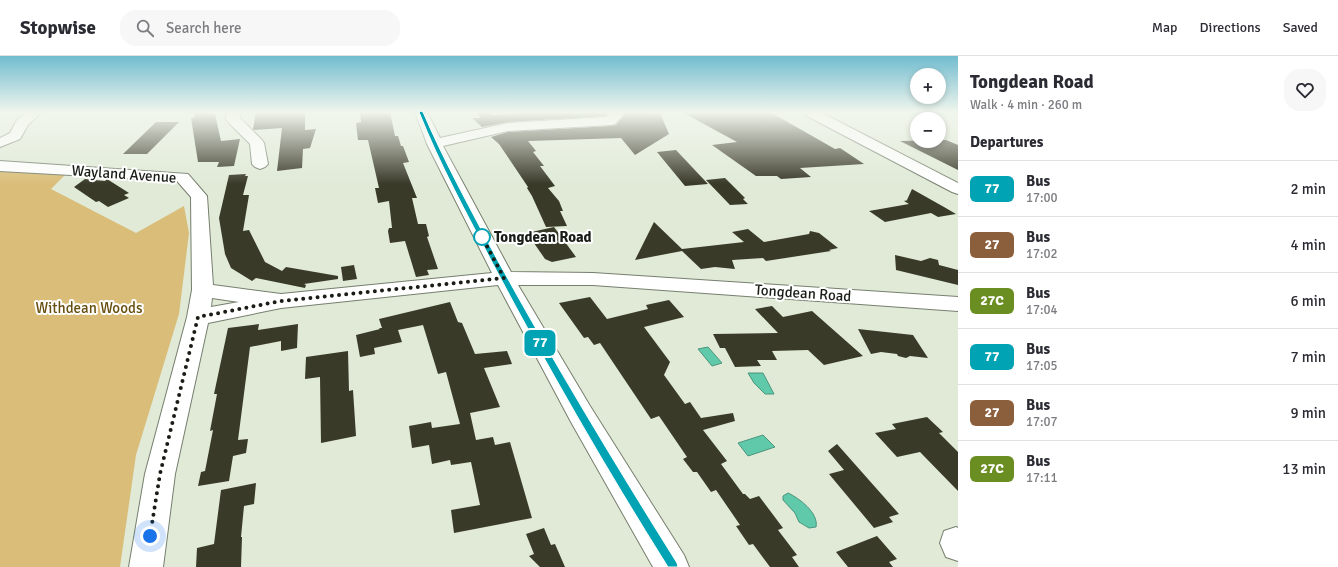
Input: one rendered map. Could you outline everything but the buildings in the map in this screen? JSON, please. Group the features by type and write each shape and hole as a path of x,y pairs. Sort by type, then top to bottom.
{"street":[{"path":"0,143 14,136"},
{"path":"250,136 257,143 260,164"},
{"path":"431,136 504,278 609,464 672,567"},
{"path":"434,144 469,136"},
{"path":"856,136 958,189"},
{"name":"Wayland Avenue","path":"0,166 182,177 199,196 203,290 198,317 160,474 146,567"},
{"name":"Tongdean Road","path":"281,301 504,278 593,279 958,304"},
{"path":"203,290 281,301"},
{"path":"198,317 281,301"}],"green space":[{"name":"Withdean Woods","path":"0,169 67,173 51,189 136,233 184,206 189,233 179,314 136,455 120,567 0,567"}],"shaded area":[{"path":"708,347 722,363 712,366 698,349"},
{"path":"748,373 763,373 774,394 765,394 754,383"},
{"path":"763,435 775,447 748,456 738,443"},
{"path":"788,493 797,498 811,511 816,522 816,527 809,528 799,522 795,513 783,500 783,496"}],"bus line":[{"name":"77","path":"431,136 452,180 515,298 609,464 672,567"}],"place":[{"name":"Tongdean Road","path":"482,237"}],"route":[{"path":"150,536 160,474 198,317 281,301 504,278 482,237"}]}
